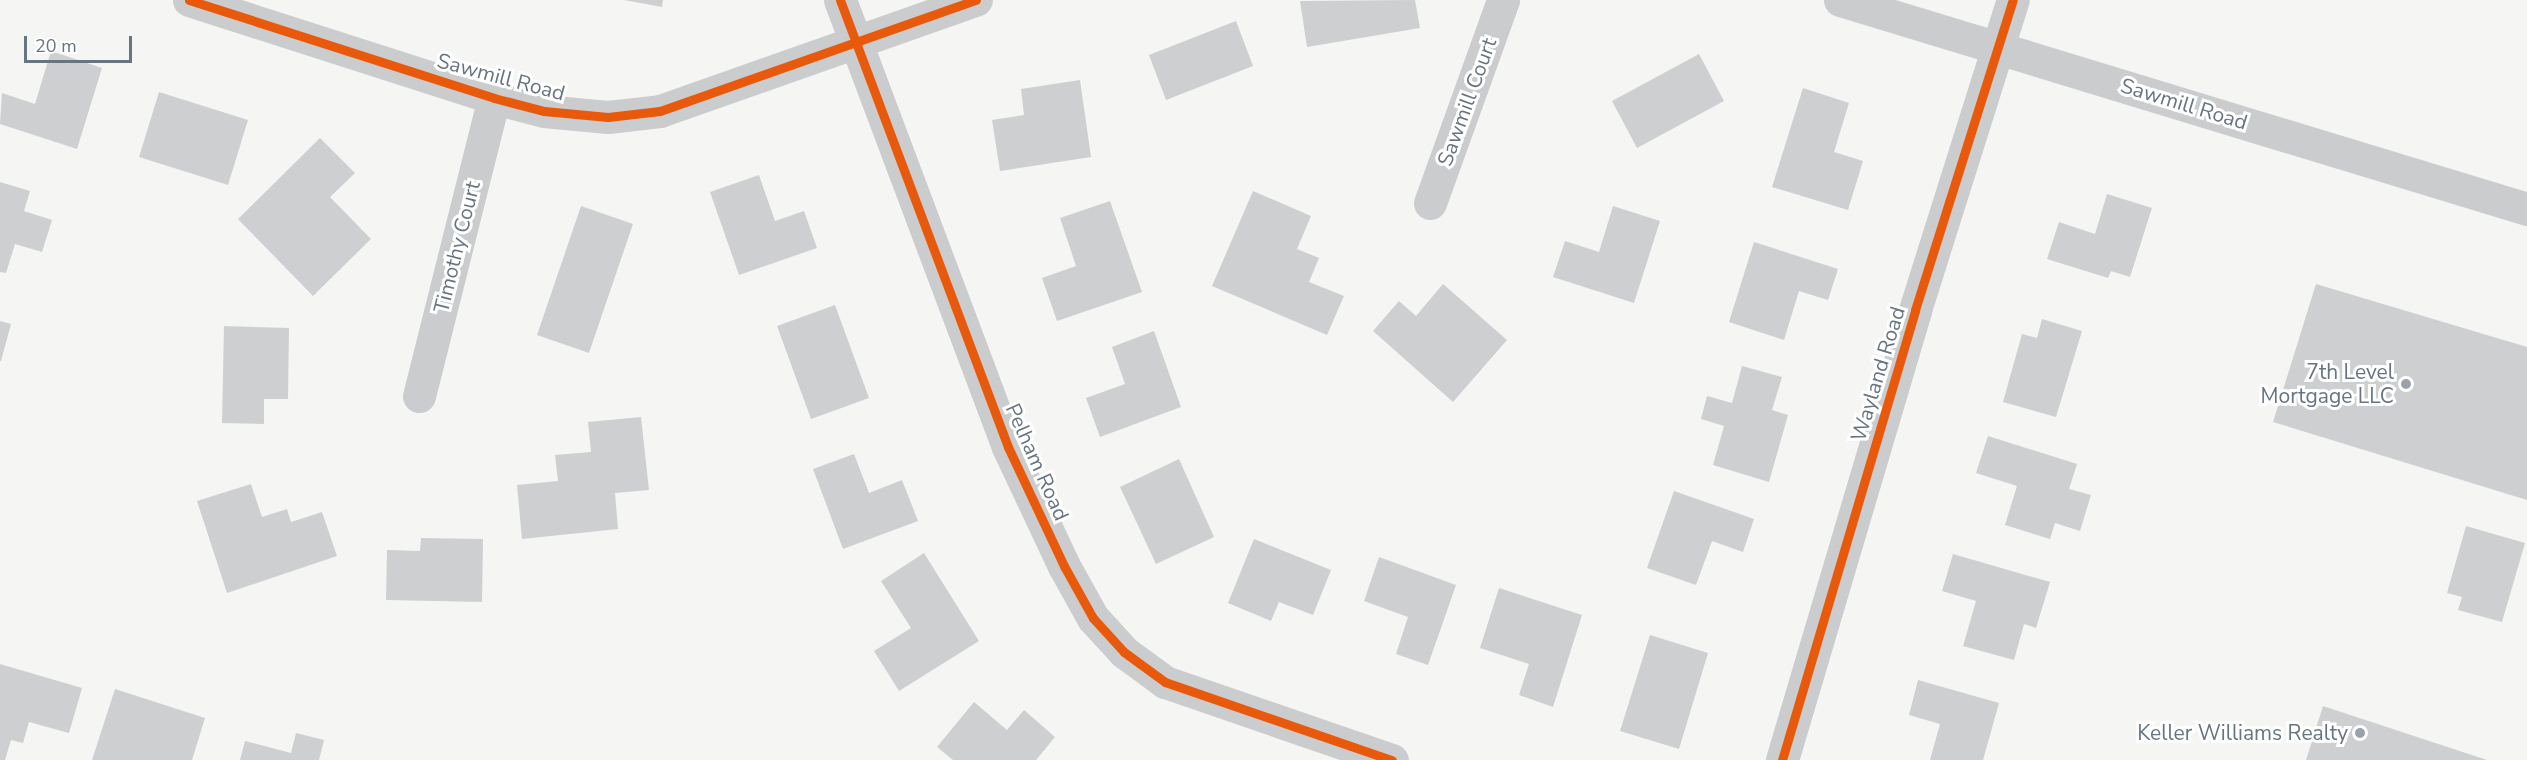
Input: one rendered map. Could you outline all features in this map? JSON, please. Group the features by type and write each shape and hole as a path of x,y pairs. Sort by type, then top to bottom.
{"street":[{"name":"Sawmill Road","path":"189,0 494,98 544,111 608,117 660,111 976,0"},
{"name":"Pelham Road","path":"840,0 1008,447 1064,566 1093,618 1124,652 1165,682 1392,760"},
{"name":"Sawmill Court","path":"1430,203 1503,0"},
{"name":"Sawmill Road","path":"1840,0 2527,209"},
{"name":"Wayland Road","path":"1782,760 1915,310 2013,0"},
{"name":"Timothy Court","path":"419,396 494,98"}],"building":[{"path":"624,0 663,0 662,7"},
{"path":"1415,0 1420,28 1307,47 1300,1"},
{"path":"1236,21 1253,66 1166,100 1149,55"},
{"path":"51,51 102,68 77,149 0,124 2,93 35,104"},
{"path":"1699,54 1724,101 1637,148 1612,101"},
{"path":"1080,80 1091,157 1000,171 992,120 1024,115 1021,89"},
{"path":"1803,88 1849,103 1834,152 1863,161 1848,210 1772,187"},
{"path":"159,92 248,120 228,185 139,157"},
{"path":"320,138 355,173 330,197 371,239 313,296 238,219"},
{"path":"759,175 775,221 804,211 817,248 739,275 710,192"},
{"path":"0,182 30,191 24,211 52,220 42,252 15,244 6,273 0,272"},
{"path":"1253,191 1311,216 1297,249 1319,258 1309,282 1344,296 1327,335 1212,286"},
{"path":"2107,194 2152,208 2130,277 2111,271 2108,278 2047,259 2059,222 2095,234"},
{"path":"1110,201 1142,292 1057,321 1042,278 1076,266 1060,218"},
{"path":"581,206 633,224 589,353 537,335"},
{"path":"1613,206 1660,221 1634,303 1553,277 1565,241 1599,252"},
{"path":"1754,242 1838,269 1828,300 1799,291 1784,340 1729,322"},
{"path":"1443,284 1507,340 1453,402 1373,331 1399,301 1416,316"},
{"name":"7th Level Mortgage LLC","path":"2316,284 2527,347 2527,500 2273,422"},
{"path":"835,305 869,398 811,419 777,326"},
{"path":"2042,319 2082,331 2056,417 2003,402 2022,334 2037,338"},
{"path":"0,321 11,324 1,361 0,361"},
{"path":"224,326 289,328 288,399 264,399 264,424 222,423"},
{"path":"1154,331 1181,407 1100,437 1086,398 1125,384 1112,347"},
{"path":"1742,366 1782,377 1772,410 1788,415 1769,482 1713,465 1724,426 1701,419 1707,396 1732,403"},
{"path":"641,417 649,490 615,493 618,529 522,539 517,485 558,481 555,455 591,452 588,422"},
{"path":"1988,436 2077,464 2069,489 2091,495 2080,531 2055,523 2050,539 2005,525 2017,486 1976,473"},
{"path":"854,454 869,493 902,480 918,521 843,549 813,469"},
{"path":"1179,459 1214,537 1156,564 1120,487"},
{"path":"251,484 262,517 287,509 291,522 322,512 337,556 227,593 197,501"},
{"path":"1674,491 1754,519 1743,552 1712,541 1696,585 1647,568"},
{"path":"2466,526 2525,543 2502,622 2458,610 2462,597 2447,593"},
{"path":"421,538 483,539 482,602 386,600 387,550 420,551"},
{"path":"1254,539 1331,570 1313,615 1279,602 1271,621 1228,603"},
{"path":"924,553 979,641 899,691 874,651 911,628 881,581"},
{"path":"1953,554 2050,582 2036,628 2024,624 2014,660 1963,646 1976,601 1942,591"},
{"path":"1379,557 1456,585 1428,665 1396,654 1408,617 1364,601"},
{"path":"1499,588 1582,615 1553,707 1519,695 1529,664 1480,648"},
{"path":"1650,635 1708,653 1679,749 1620,731"},
{"path":"0,664 82,688 69,733 29,722 23,743 11,740 5,760 0,760"},
{"path":"1918,680 1999,703 1983,760 1930,760 1940,724 1909,715"},
{"path":"115,689 205,718 192,760 92,760"},
{"path":"974,702 1007,730 1024,710 1055,737 1036,760 953,760 937,747"},
{"name":"Keller Williams Realty","path":"2323,706 2487,760 2306,760"},
{"path":"296,733 324,740 319,760 240,760 245,741 291,753"}],"cycle path":[{"path":"189,0 494,98 544,111 608,117 660,111 976,0"},
{"path":"840,0 1008,447 1064,566 1093,618 1124,652 1165,682 1392,760"},
{"path":"1782,760 1915,310 2013,0"}],"place":[{"name":"7th Level Mortgage LLC","path":"2406,384"},
{"name":"Keller Williams Realty","path":"2360,733"}]}
